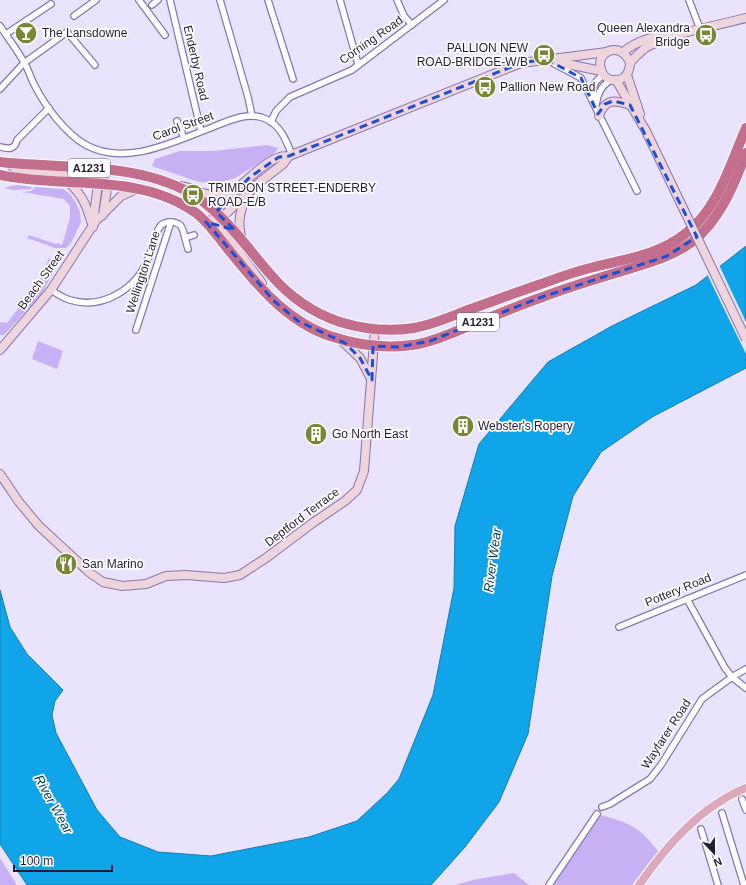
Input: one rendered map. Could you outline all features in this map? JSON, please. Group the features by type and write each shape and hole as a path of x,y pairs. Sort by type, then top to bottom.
{"highway":[{"name":"A1231","path":"0,175 69,183 102,182 140,188 164,196 196,214 215,219 242,240 271,276 291,295 317,312 337,321 357,326 375,329 402,329 425,325 562,276 651,252 676,241 699,222 714,201 746,128"},
{"name":"A1231","path":"3,163 132,173 175,186 197,197 215,219 246,272 274,301 298,321 319,332 340,339 373,346 398,347 430,341 539,298 648,263 680,250 704,231 713,219 731,189 746,153"}],"main road":[{"path":"639,885 670,845 690,824 718,802 746,788"}],"street":[{"path":"139,0 165,35"},
{"path":"152,4 158,0"},
{"name":"Enderby Road","path":"170,0 201,131"},
{"path":"220,0 252,116"},
{"path":"268,0 293,79"},
{"path":"340,0 358,64"},
{"path":"397,0 404,16 412,25"},
{"name":"Corning Road","path":"271,122 276,111 290,97 352,70 444,0"},
{"path":"689,0 700,29"},
{"path":"74,16 91,1"},
{"path":"6,34 51,4"},
{"path":"623,52 632,45 646,39 663,35 675,35 746,18"},
{"name":"Carol Street","path":"0,26 24,63 49,108 76,139 87,146 120,153 132,153 160,147 237,118 252,116 271,122"},
{"path":"0,89 24,63 67,32 95,65"},
{"path":"630,63 646,48 675,35"},
{"path":"215,219 237,189 267,163 521,63 546,59 607,52 614,50 623,52 627,56 630,63 630,70 621,79 608,77 546,59"},
{"path":"607,52 601,59 600,66 630,105 646,131 746,339"},
{"path":"546,59 581,78 636,191"},
{"path":"627,74 646,131"},
{"path":"597,113 600,90 608,77"},
{"path":"597,113 592,89 595,80 608,77"},
{"path":"597,113 605,104 613,101 619,101 630,105"},
{"path":"0,147 10,149 13,148 17,140 49,108"},
{"path":"177,122 184,138"},
{"path":"271,122 278,127 283,135 290,155"},
{"path":"215,219 245,197 283,164 290,155"},
{"path":"3,163 17,169 94,175 102,182 114,171"},
{"name":"Beach Street","path":"0,350 51,290 97,220 102,182"},
{"path":"69,183 77,190 97,220 120,196 140,188"},
{"path":"175,186 186,186 204,194 214,195 223,194 237,189"},
{"path":"242,240 239,228 239,218 245,197"},
{"path":"51,290 77,302 102,301 116,296 132,284 143,269 148,260 161,224 167,222 180,225 188,249"},
{"name":"Wellington Lane","path":"136,330 171,222"},
{"path":"185,238 194,235"},
{"name":"Deptford Terrace","path":"0,474 19,502 39,526 90,573 103,582 122,586 146,584 166,576 186,575 224,578 240,575 345,501 357,490 364,471 375,329"},
{"path":"340,339 360,358 372,382"},
{"name":"Pottery Road","path":"619,627 746,575"},
{"path":"687,599 725,668 732,677 746,688"},
{"name":"Wayfarer Road","path":"602,807 610,804 650,779 661,766 702,699 732,677 746,669"},
{"path":"742,799 746,810"},
{"path":"722,813 744,885"},
{"path":"549,885 598,814"},
{"path":"701,829 718,885"}],"highlighted area":[{"path":"546,59 581,78 598,114 605,104 613,101 630,105 697,237 667,256 539,298 430,341 398,347 373,346 372,380 360,358 345,343 298,321 274,301 206,222 235,230 216,212 250,177 279,157 289,156 521,63"}],"shaded area":[{"path":"267,145 278,148 274,154 235,178 218,183 199,182 152,166 155,159 180,151 213,151"},
{"path":"18,185 32,187 31,189 12,190 6,188"},
{"path":"35,187 63,189 70,194 75,201 80,212 81,222 71,243 66,248 55,248 27,238 29,235 62,245 70,218 70,206 64,199 22,192 31,191"},
{"path":"49,258 55,262 57,266 41,295 4,335 0,335 0,322 7,323 39,282"},
{"path":"38,341 63,351 57,369 32,359"},
{"path":"597,814 617,820 638,830 658,851 632,885 549,885"},
{"path":"0,858 17,885 0,885"},
{"path":"514,873 529,885 455,885 477,879"}],"water":[{"name":"River Wear","path":"746,246 746,368 652,417 601,452 573,496 552,576 528,734 499,802 465,847 431,885 27,885 0,844 0,590 10,627 27,654 63,690 55,701 52,715 56,733 97,810 120,837 158,852 211,856 309,837 357,821 387,793 399,779 433,695 454,588 455,526 479,444 548,362 612,326 696,285"}],"pier":[{"path":"719,265 746,322 746,354 707,274"}],"place":[{"name":"The Lansdowne","path":"26,33"},
{"name":"Queen Alexandra Bridge","path":"706,35"},
{"name":"PALLION NEW ROAD-BRIDGE-W/B","path":"544,55"},
{"name":"Pallion New Road","path":"485,87"},
{"name":"TRIMDON STREET-ENDERBY ROAD-E/B","path":"193,195"},
{"name":"Webster's Ropery","path":"463,426"},
{"name":"Go North East","path":"316,434"},
{"name":"San Marino","path":"66,564"}]}
